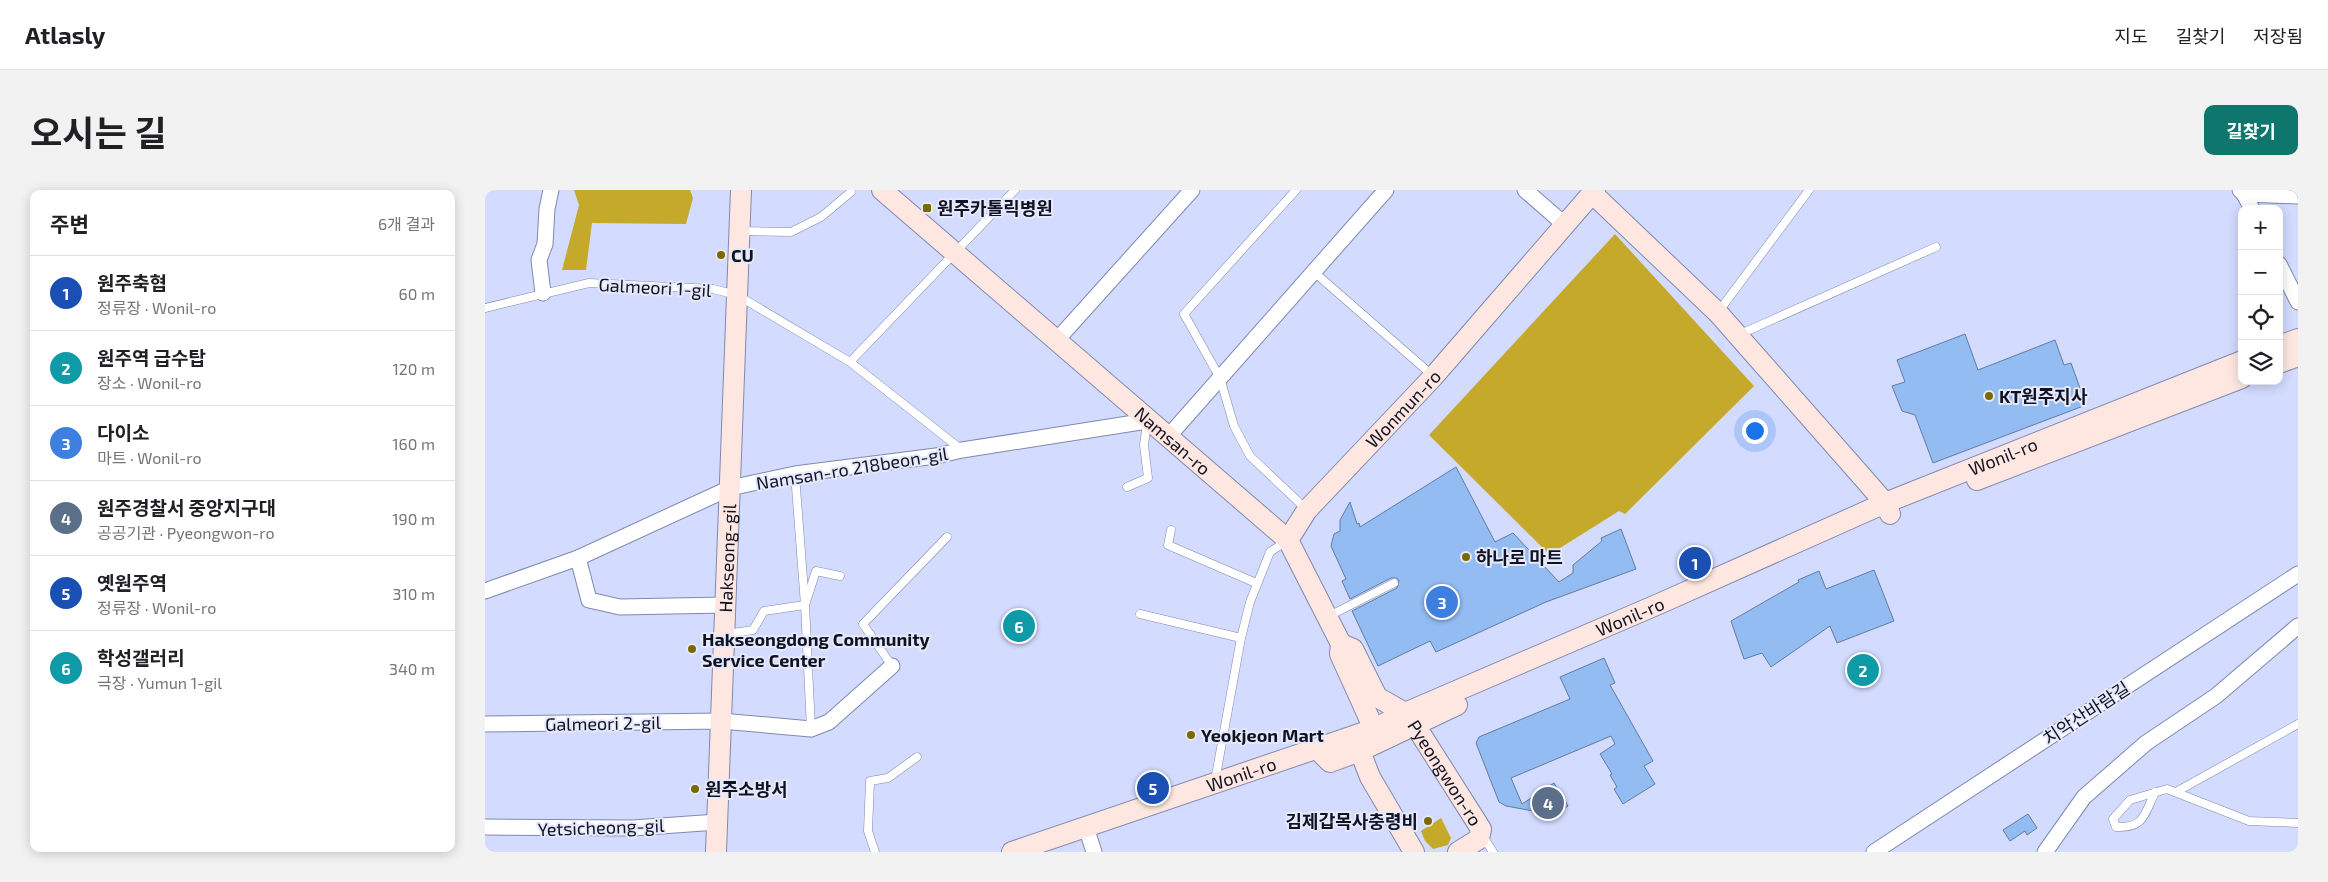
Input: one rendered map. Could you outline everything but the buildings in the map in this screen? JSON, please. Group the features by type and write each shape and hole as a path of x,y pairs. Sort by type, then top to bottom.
{"street":[{"path":"543,293 539,260 545,244 547,209 551,190"},
{"name":"Hakseong-gil","path":"716,852 741,190"},
{"name":"Namsan-ro","path":"883,190 1147,421 1288,540"},
{"path":"1056,341 1192,190"},
{"path":"1167,438 1386,190"},
{"path":"1525,190 1564,224"},
{"path":"1594,192 1718,313 1887,508"},
{"name":"Wonmun-ro","path":"1288,540 1307,510 1433,376 1564,224 1594,192"},
{"path":"2242,192 2298,196"},
{"path":"2242,192 2250,205"},
{"path":"2283,272 2298,302"},
{"path":"2283,345 2298,339"},
{"path":"2283,362 2298,356"},
{"name":"Wonil-ro","path":"1410,719 1661,604 2238,363"},
{"name":"Wonil-ro","path":"1012,852 1374,729 1456,705 1887,508 2238,379"},
{"name":"Namsan-ro 218beon-gil","path":"485,591 578,558 730,488 795,474 936,456 961,450 1147,421"},
{"path":"1288,540 1341,644 1340,654 1374,729 1360,751"},
{"path":"578,558 589,600 620,607 725,605"},
{"name":"치악산바람길","path":"1874,852 2298,574"},
{"path":"2045,852 2084,797 2146,743 2216,696 2298,626"},
{"path":"1317,749 1330,762 1360,751 1410,719 1377,697 1353,649 1341,644"},
{"path":"811,729 829,722 892,666"},
{"name":"Pyeongwon-ro","path":"1410,719 1481,829 1479,839 1458,852"},
{"name":"Galmeori 2-gil","path":"485,724 721,722 811,729"},
{"path":"1360,751 1369,777 1414,852"},
{"name":"Yetsicheong-gil","path":"485,828 633,828 717,822"},
{"path":"1087,827 1094,852"}],"lane":[{"path":"850,362 1015,190"},
{"path":"1295,190 1184,314 1220,378 1234,426 1250,456 1307,510"},
{"path":"1718,313 1809,190"},
{"path":"740,231 791,232 821,217 851,192"},
{"path":"1736,336 1936,247"},
{"path":"1313,272 1433,376"},
{"name":"Galmeori 1-gil","path":"485,308 589,283 692,290 713,289 737,295"},
{"path":"737,295 850,362 961,450"},
{"path":"1127,487 1148,478 1145,445 1147,421"},
{"path":"795,474 805,605 811,729"},
{"path":"1171,530 1168,545 1256,583"},
{"path":"892,666 863,624 947,537"},
{"path":"1215,782 1241,638 1256,583 1270,552 1288,540"},
{"path":"805,605 816,571 840,576"},
{"path":"1328,617 1393,583"},
{"path":"724,635 753,630 764,611 805,605"},
{"path":"1140,614 1241,638"},
{"path":"2176,792 2298,724"},
{"path":"875,852 868,831 869,781 888,778 917,758"},
{"path":"2155,792 2143,818 2131,828 2116,828 2113,818 2130,800 2155,792 2167,789 2249,821 2298,823"},
{"path":"1481,834 1493,852"}],"shaded area":[{"path":"574,190 690,190 693,198 686,224 592,223 586,270 562,270 579,205"},
{"path":"1615,234 1754,386 1625,514 1619,511 1560,548 1553,558 1429,435"},
{"path":"1441,818 1451,838 1448,845 1433,849 1425,841 1421,831"}],"place":[{"name":"원주카톨릭병원","path":"927,208"},
{"name":"CU","path":"721,255"},
{"name":"KT원주지사","path":"1989,396"},
{"name":"하나로 마트","path":"1466,557"},
{"name":"원주축협","path":"1695,563"},
{"name":"다이소","path":"1442,602"},
{"name":"학성갤러리","path":"1019,626"},
{"name":"Hakseongdong Community Service Center","path":"692,649"},
{"name":"원주역 급수탑","path":"1863,670"},
{"name":"Yeokjeon Mart","path":"1191,735"},
{"name":"옛원주역","path":"1153,788"},
{"name":"원주소방서","path":"695,789"},
{"name":"원주경찰서 중앙지구대","path":"1548,803"},
{"name":"김제갑목사충령비","path":"1428,821"}]}
